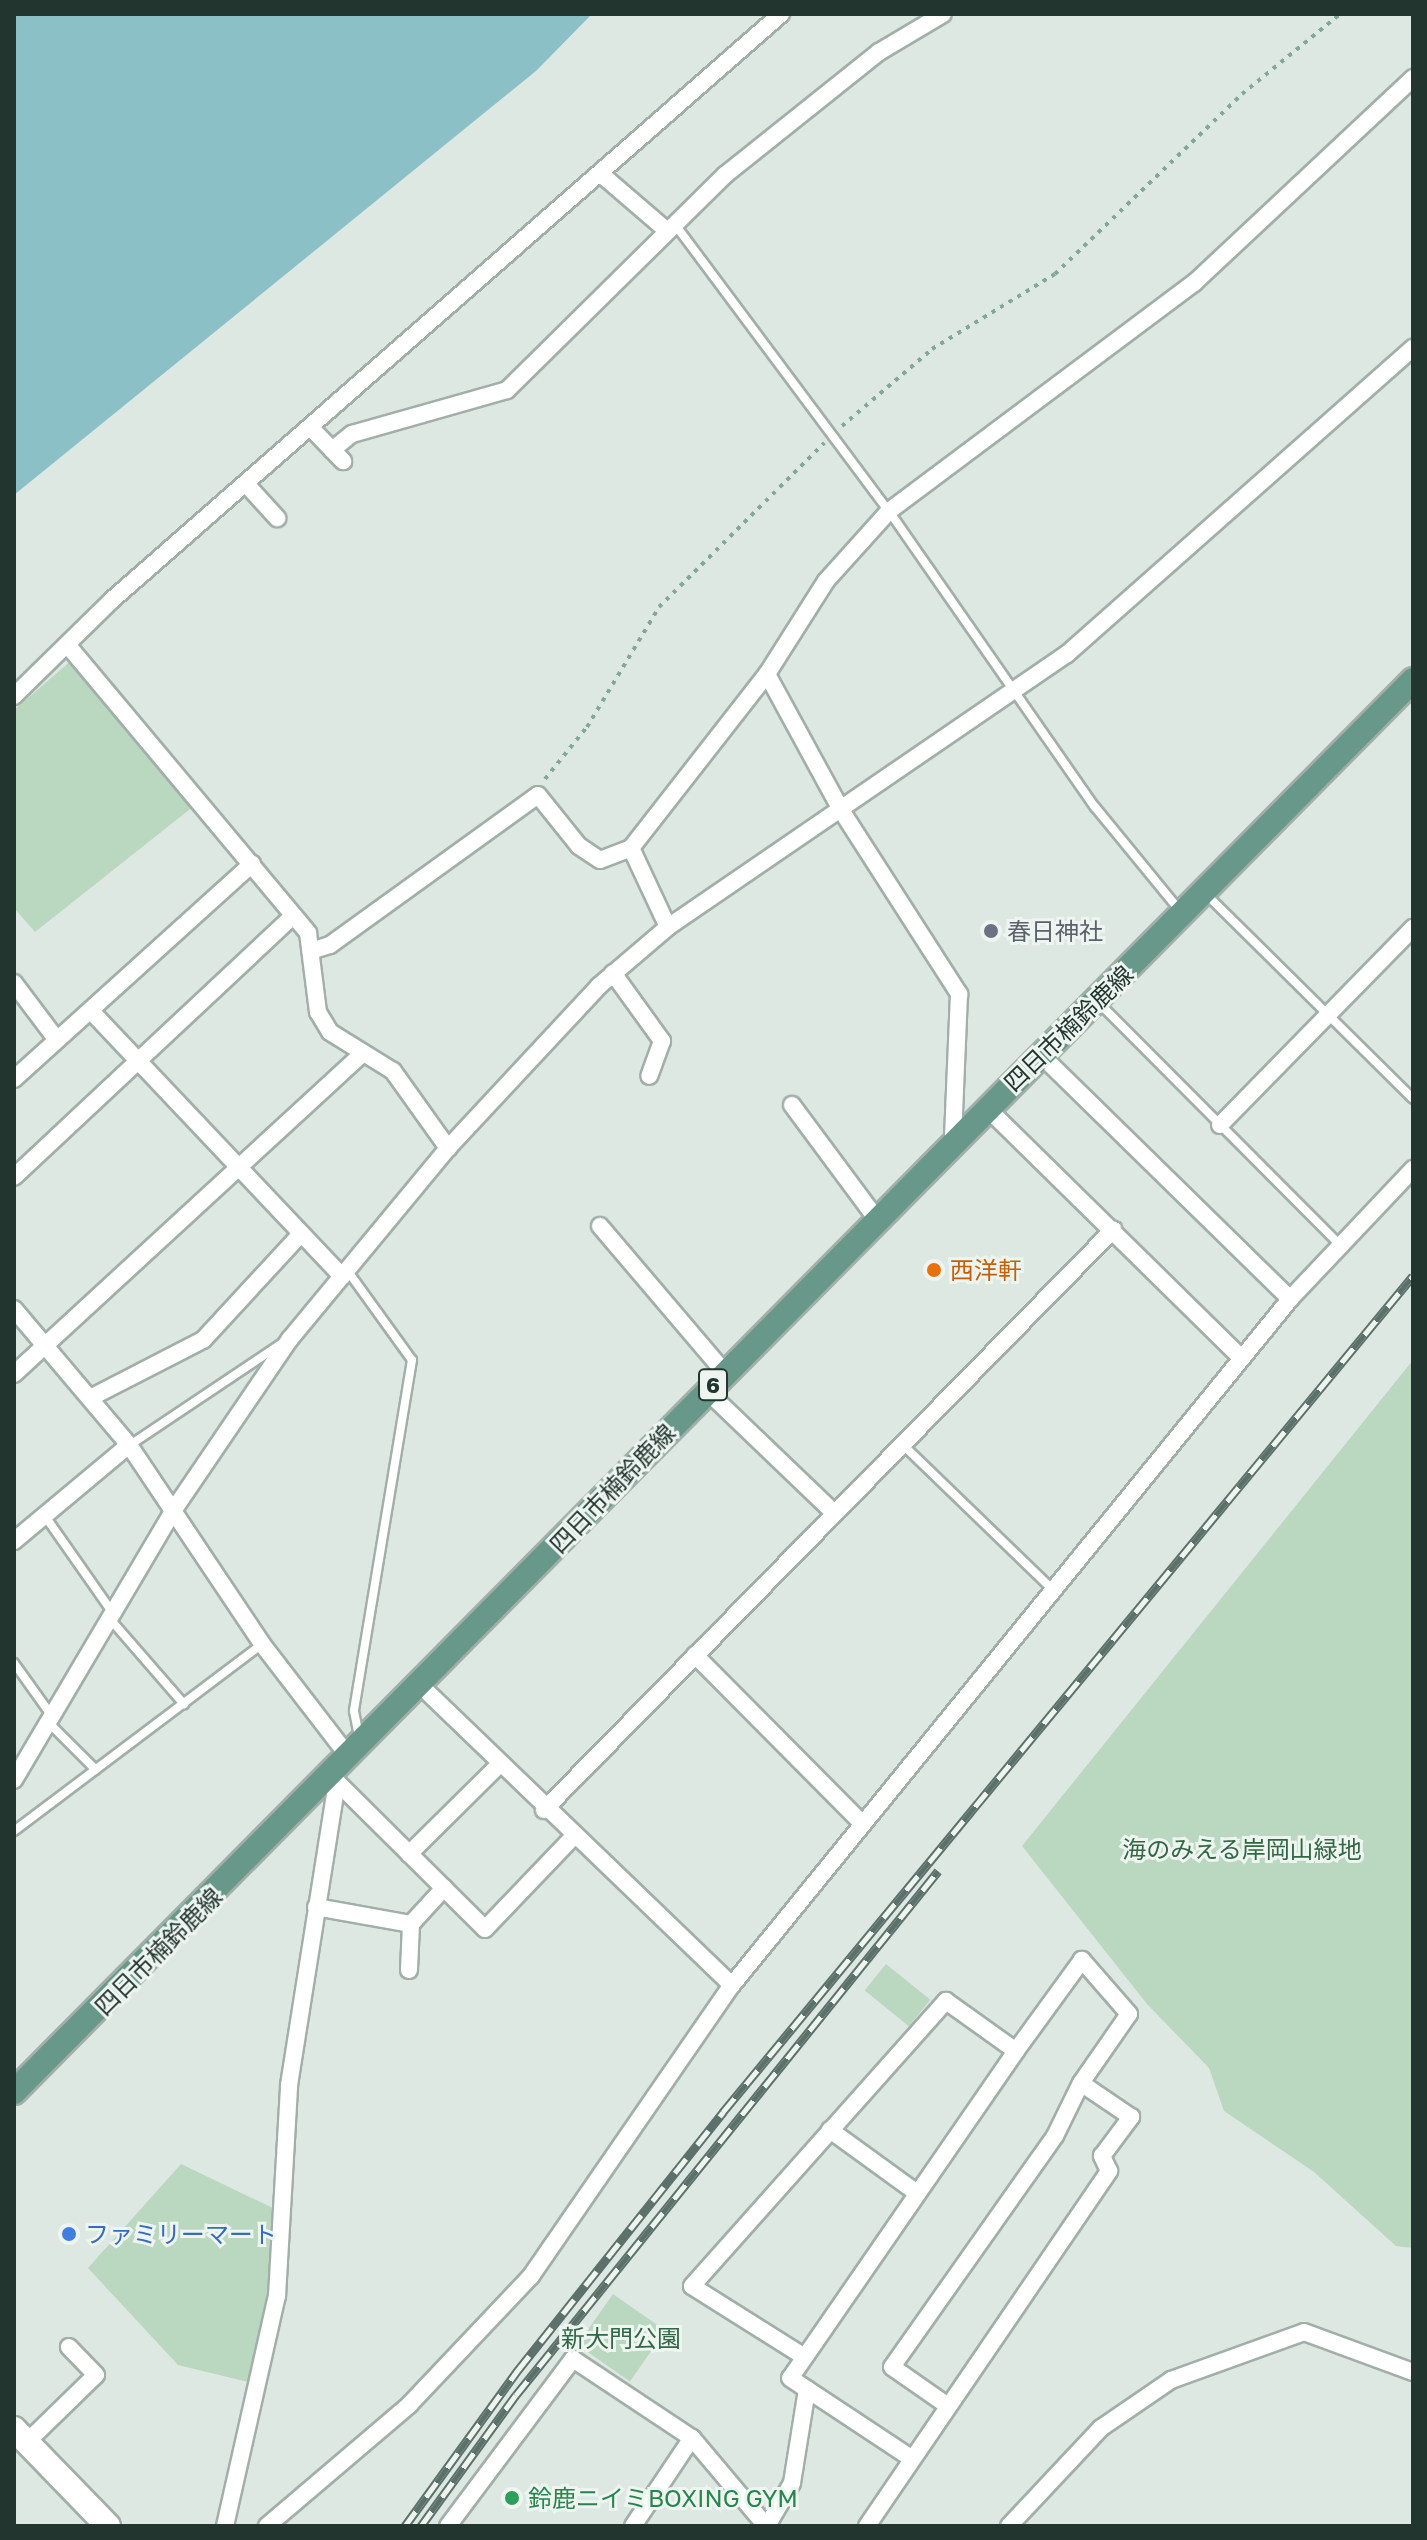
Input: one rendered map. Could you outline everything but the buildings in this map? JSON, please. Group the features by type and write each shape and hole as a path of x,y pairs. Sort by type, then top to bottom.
{"main road":[{"name":"四日市楠鈴鹿線","path":"14,2092 335,1780 354,1751 419,1684 953,1140 1043,1057 1413,680"},
{"path":"21,2436 108,2526"}],"street":[{"path":"14,696 70,648 113,599 312,429 781,14"},
{"path":"312,429 337,456 352,434 507,390 668,225 879,52 943,14"},
{"path":"311,951 330,945 538,795 600,860 631,848 767,674 826,581 889,511 1194,283 1413,78"},
{"path":"602,175 668,225"},
{"path":"14,1780 173,1511 290,1339 448,1148 613,973 668,927 1017,692 1211,534 1413,348"},
{"path":"247,485 277,518"},
{"path":"70,648 308,933 318,1012 360,1056 393,1071 448,1148"},
{"path":"767,674 841,810 959,994 953,1140"},
{"path":"631,848 668,927"},
{"path":"14,1079 92,1012 252,864"},
{"path":"14,1177 293,916"},
{"path":"1220,1125 1413,928"},
{"path":"613,973 662,1041 649,1076"},
{"path":"14,983 57,1040"},
{"path":"92,1012 299,1236 345,1273"},
{"path":"14,1374 360,1056"},
{"path":"1043,1057 1290,1299"},
{"path":"792,1105 876,1218"},
{"path":"986,1107 1241,1358"},
{"path":"267,2526 409,2405 531,2276 732,1985 1290,1299 1413,1169"},
{"path":"600,1226 725,1373"},
{"path":"544,1810 1113,1230"},
{"path":"90,1398 203,1340 299,1236"},
{"path":"14,1309 129,1445 262,1644 354,1751"},
{"path":"707,1391 834,1513"},
{"path":"14,1541 129,1445"},
{"path":"695,1655 863,1824"},
{"path":"419,1684 572,1838 732,1985"},
{"path":"409,1854 499,1765"},
{"path":"335,1780 485,1929 572,1838"},
{"path":"225,2526 277,2296 289,2085 335,1780"},
{"path":"409,1970 411,1924 444,1888"},
{"path":"316,1907 411,1924"},
{"path":"911,2458 790,2378 1082,1960 1129,2014 1081,2083 1055,2136 892,2367 948,2406"},
{"path":"803,2356 692,2286 946,2001 1016,2051"},
{"path":"867,2526 1109,2171 1102,2156 1131,2117 1081,2083"},
{"path":"830,2130 917,2193"},
{"path":"1009,2526 1101,2428 1171,2380 1304,2332 1413,2372"},
{"path":"21,2436 96,2375 69,2347"},
{"path":"448,2526 573,2359 692,2438 766,2526 792,2483 807,2389"},
{"path":"633,2526 692,2438"}],"lane":[{"path":"668,225 889,511 1095,807 1183,915"},
{"path":"1205,893 1413,1099"},
{"path":"1097,1002 1340,1245"},
{"path":"345,1273 412,1360 354,1711 354,1751"},
{"path":"129,1445 290,1339"},
{"path":"902,1445 1052,1589"},
{"path":"45,1516 112,1616 184,1704"},
{"path":"14,1831 262,1644"},
{"path":"14,1663 51,1720 96,1770"}],"path":[{"path":"538,795 659,607 832,435 922,356 1055,274 1242,94 1340,14"}],"green space":[{"path":"72,660 194,806 35,932 14,908 14,710"},
{"name":"海のみえる岸岡山緑地","path":"1413,1360 1413,2248 1396,2246 1314,2172 1224,2111 1209,2068 1147,2004 1022,1846"},
{"path":"886,1964 930,2000 909,2026 865,1990"},
{"path":"181,2164 275,2209 272,2272 248,2382 178,2365 88,2268"},
{"name":"新大門公園","path":"613,2294 665,2331 630,2381 577,2345"}],"water":[{"path":"14,14 592,14 536,71 14,495"}],"railway":[{"path":"405,2526 518,2370 723,2112 1413,1276"},
{"path":"421,2526 516,2395 938,1871"}],"place":[{"name":"春日神社","path":"991,931"},
{"name":"西洋軒","path":"934,1270"},
{"name":"ファミリーマート","path":"69,2234"},
{"name":"鈴鹿ニイミBOXING GYM","path":"512,2498"}]}
